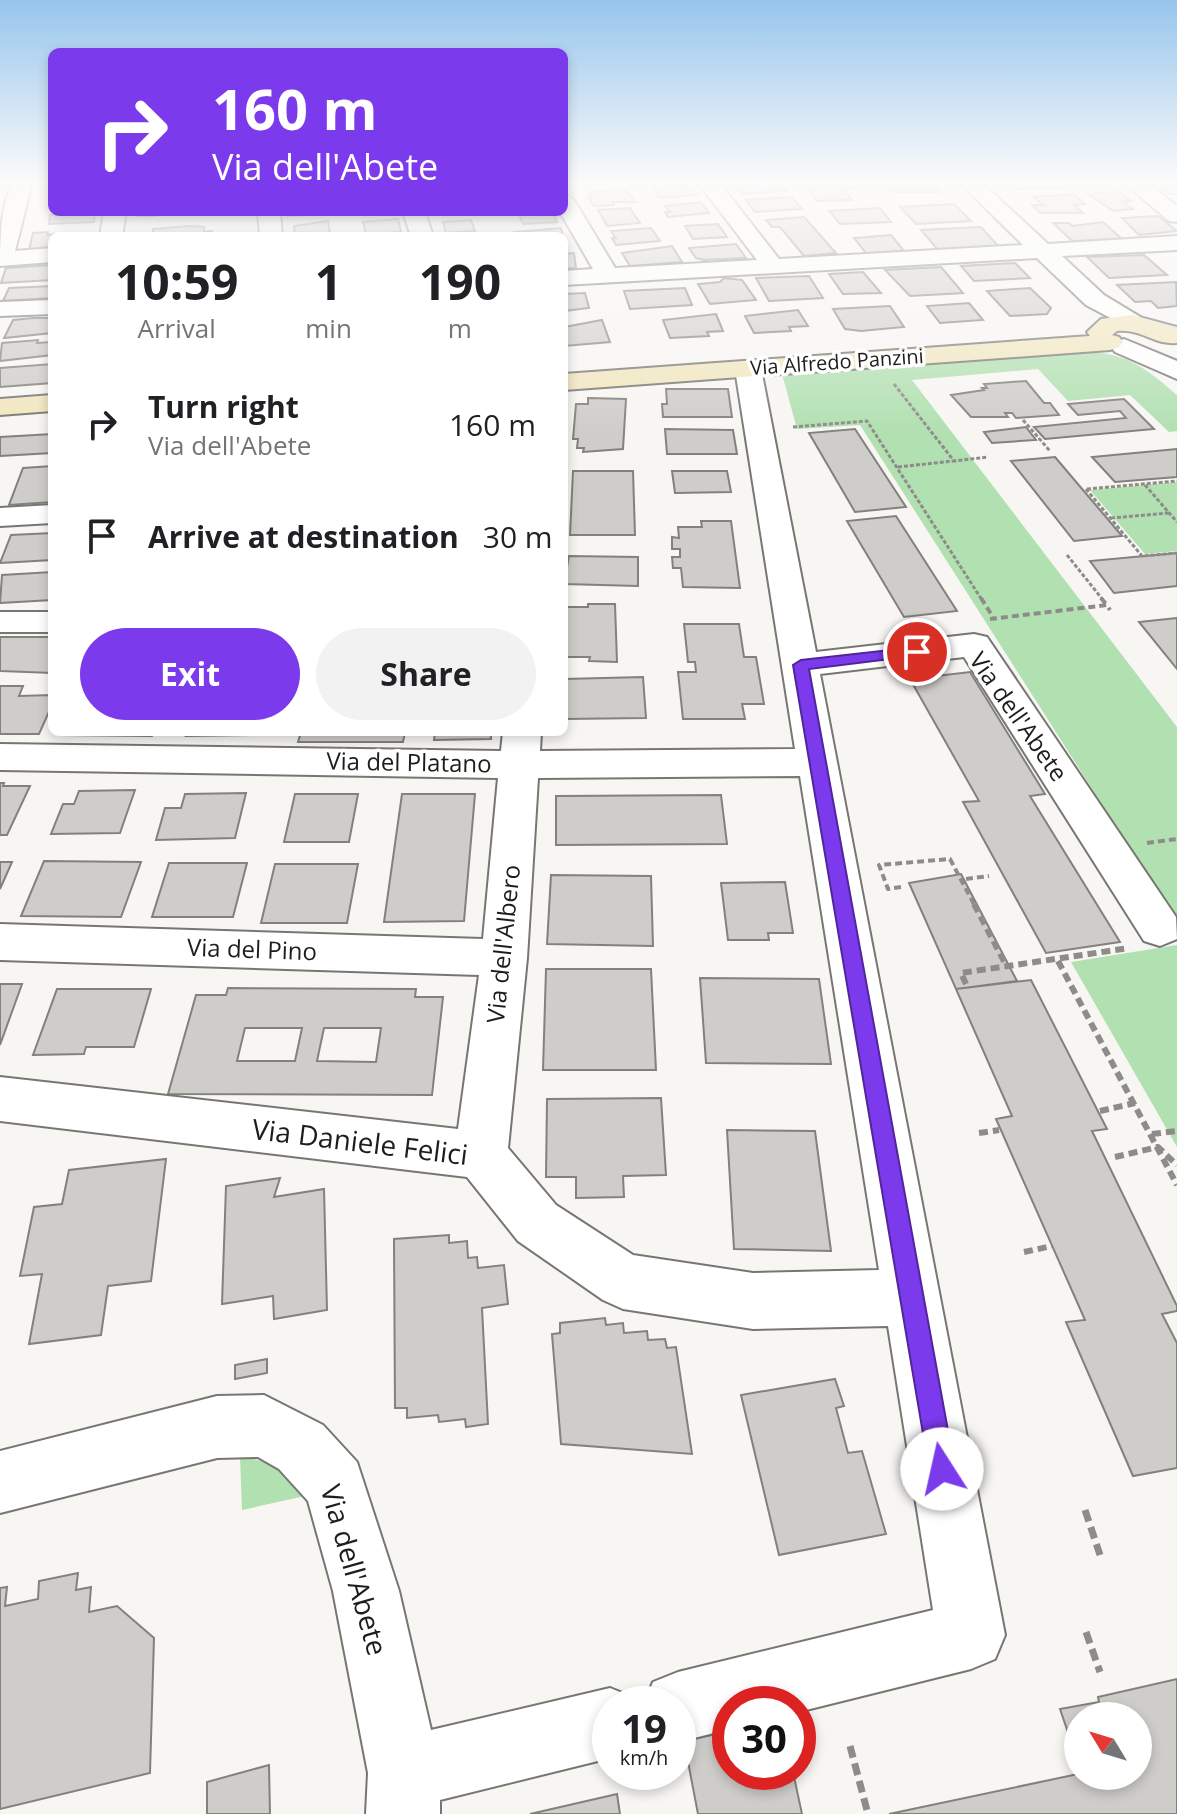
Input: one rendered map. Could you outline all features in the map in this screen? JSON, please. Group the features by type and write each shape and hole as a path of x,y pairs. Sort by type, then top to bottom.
{"main road":[{"name":"Via Alfredo Panzini","path":"568,368 1141,334"},
{"name":"Via Alfredo Panzini","path":"568,382 1141,334"},
{"path":"0,407 48,403"},
{"path":"0,422 48,418"}],"street":[{"path":"602,266 608,276"},
{"path":"568,278 779,266"},
{"path":"1058,266 1095,300 1141,334 1176,370"},
{"path":"0,309 48,307"},
{"path":"1141,334 1176,370"},
{"path":"696,1703 971,1635 748,369"},
{"path":"0,517 48,514"},
{"path":"0,622 48,622"},
{"name":"Via dell'Abete","path":"801,665 974,645 1146,938"},
{"name":"Via del Platano","path":"0,757 521,748 818,762"},
{"name":"Via dell'Albero","path":"481,1155 504,958 521,748"},
{"name":"Via del Pino","path":"0,942 504,958"},
{"name":"Via Daniele Felici","path":"0,1099 481,1155 537,1223 623,1281 753,1301 912,1297"},
{"name":"Via dell'Abete","path":"0,1482 217,1427 264,1426 301,1447 335,1484 366,1591 404,1794 592,1729"}],"path":[{"path":"889,378 954,461"},
{"path":"1023,420 1050,451"},
{"path":"793,427 867,421 993,618"},
{"path":"898,467 988,457"},
{"path":"1177,481 1104,485 1086,489 1142,556 1177,553"},
{"path":"1144,484 1177,522"},
{"path":"1110,518 1177,509"},
{"path":"1122,548 1134,547"},
{"path":"982,620 1108,608 1067,555"},
{"path":"901,887 888,889 879,865 950,859 1007,967"},
{"path":"966,879 989,876"},
{"path":"966,984 961,973 1058,961 1146,938"},
{"path":"1058,961 1177,1185"},
{"path":"1100,1111 1135,1103"},
{"path":"979,1133 999,1130"},
{"path":"1152,1134 1177,1131"},
{"path":"1115,1157 1158,1147"},
{"path":"1158,1147 1177,1165"},
{"path":"1024,1252 1052,1246"},
{"path":"1085,1510 1100,1555"},
{"path":"1086,1632 1100,1672"},
{"path":"850,1746 868,1814"}],"green space":[{"path":"1076,351 1120,357 1153,375 1177,395 1177,431 1169,432 1130,395 1068,401 1038,369 912,380 1177,727 1177,922 860,425 797,429 782,374"},
{"path":"1177,482 1177,551 1145,554 1090,490"},
{"path":"1177,945 1177,1147 1071,962"},
{"path":"240,1456 277,1468 305,1496 242,1510"}],"building":[{"path":"48,266 48,280 1,283 6,268"},
{"path":"961,266 1018,266 1030,278 974,281"},
{"path":"1096,266 1156,266 1167,275 1109,278"},
{"path":"941,267 963,293 910,296 885,270"},
{"path":"863,272 881,293 843,294 829,274"},
{"path":"809,276 823,298 769,301 756,278"},
{"path":"724,278 742,280 756,300 710,304 698,284 720,282"},
{"path":"1176,282 1177,306 1158,308 1151,301 1135,302 1117,285"},
{"path":"48,286 48,298 3,301 9,288"},
{"path":"685,288 692,305 630,309 624,291"},
{"path":"1030,288 1051,308 1047,314 1010,316 987,291"},
{"path":"585,293 589,308 568,311 568,294"},
{"path":"969,303 983,320 940,323 927,306"},
{"path":"890,306 904,327 861,331 845,329 833,309"},
{"path":"798,310 808,326 789,327 791,331 754,333 745,316"},
{"path":"716,314 723,331 707,332 709,336 670,338 663,320"},
{"path":"48,318 48,333 4,338 13,320"},
{"path":"602,320 610,342 568,346 568,326"},
{"path":"38,340 37,343 48,342 48,355 0,361 2,343"},
{"path":"48,364 48,383 0,387 0,368"},
{"path":"1026,381 1044,403 1050,403 1059,415 1016,418 1012,413 1005,413 1008,417 971,417 951,395 984,390 982,388 987,388 984,384"},
{"path":"666,389 728,389 732,417 663,417 662,404 667,404"},
{"path":"588,398 626,399 623,449 583,452 584,448 577,448 578,439 573,439 576,404 588,404"},
{"path":"1124,399 1154,429 1045,439 1034,427 1126,418 1120,411 1078,415 1068,404"},
{"path":"1026,427 1036,440 992,443 984,432"},
{"path":"665,429 733,430 737,454 667,454"},
{"path":"855,429 906,507 855,512 809,433"},
{"path":"48,434 48,453 0,456 0,437"},
{"path":"1177,449 1177,477 1115,482 1092,457"},
{"path":"1055,457 1122,536 1074,541 1011,461"},
{"path":"48,466 48,502 9,505 23,468"},
{"path":"573,471 633,471 635,535 570,535"},
{"path":"672,471 727,471 731,492 675,493"},
{"path":"896,516 957,611 904,617 847,521"},
{"path":"701,521 731,521 740,588 683,587 681,568 673,568 672,557 680,557 680,549 672,549 672,537 679,538 678,527 702,527"},
{"path":"48,533 48,560 0,563 11,535"},
{"path":"1177,553 1177,586 1114,593 1090,561"},
{"path":"569,556 638,557 638,586 568,584"},
{"path":"48,572 48,600 0,603 2,575"},
{"path":"588,604 615,604 617,662 568,657 568,607 588,607"},
{"path":"1177,618 1177,669 1139,622"},
{"path":"684,624 739,624 744,657 756,657 764,704 742,704 745,719 683,719 678,672 696,672 695,662 688,662"},
{"path":"0,637 48,637 48,673 0,671"},
{"path":"970,672 1045,794 1030,796 1120,942 1046,953 963,802 979,801 910,679"},
{"path":"643,677 646,718 568,719 568,679"},
{"path":"0,686 23,686 19,696 48,695 48,714 39,734 0,734"},
{"path":"300,736 404,736 403,742 298,742"},
{"path":"434,736 491,736 491,739 434,740"},
{"path":"0,783 4,783 3,786 30,786 7,835 0,835"},
{"path":"135,790 120,833 51,834 63,804 74,804 79,791"},
{"path":"246,793 235,838 156,840 165,808 181,808 185,794"},
{"path":"295,794 358,794 349,842 284,842"},
{"path":"402,794 475,794 464,921 384,922"},
{"path":"721,795 727,844 556,845 556,796"},
{"path":"44,861 141,862 121,917 21,916"},
{"path":"0,862 12,862 0,889"},
{"path":"169,863 247,863 233,917 152,917"},
{"path":"275,864 358,864 347,923 261,923"},
{"path":"961,874 1017,981 956,989 909,883"},
{"path":"551,875 651,876 653,946 547,944"},
{"path":"785,882 793,933 768,933 769,940 728,940 721,883"},
{"path":"546,969 651,969 656,1070 543,1070"},
{"path":"700,978 819,979 831,1064 706,1063"},
{"path":"1031,980 1107,1129 1092,1131 1177,1306 1177,1311 1162,1314 1177,1343 1177,1468 1133,1476 1066,1322 1085,1320 996,1119 1012,1116 956,989"},
{"path":"0,984 22,984 0,1045"},
{"path":"228,988 416,989 415,997 443,997 432,1095 168,1094 196,995 226,995","holes":["245,1028 302,1028 295,1061 237,1061","324,1028 381,1028 376,1062 317,1061"]},
{"path":"57,989 151,989 134,1047 86,1047 84,1054 33,1055"},
{"path":"661,1098 666,1175 623,1176 624,1197 576,1198 576,1177 546,1177 547,1099"},
{"path":"727,1130 815,1131 831,1251 734,1249"},
{"path":"166,1159 151,1281 108,1286 101,1335 29,1344 42,1274 20,1276 34,1207 62,1204 69,1170"},
{"path":"280,1178 274,1197 324,1189 327,1310 274,1319 273,1296 222,1304 226,1186"},
{"path":"449,1235 449,1243 467,1241 468,1258 477,1257 478,1268 504,1265 508,1304 482,1308 488,1424 466,1427 465,1419 439,1422 438,1415 407,1418 407,1408 395,1408 394,1239"},
{"path":"605,1318 606,1325 623,1323 624,1333 647,1331 648,1340 665,1339 667,1348 676,1347 692,1454 561,1444 552,1334 560,1333 560,1323"},
{"path":"267,1359 267,1373 235,1379 235,1365"},
{"path":"835,1379 844,1406 836,1408 848,1453 862,1451 886,1534 779,1555 741,1395"},
{"path":"78,1573 76,1590 91,1587 89,1612 117,1606 154,1638 150,1773 0,1809 0,1588 7,1587 5,1606 38,1599 39,1581"},
{"path":"1177,1679 1177,1814 889,1814 1064,1777 1064,1790 1152,1790 1152,1702 1099,1702 1098,1697"},
{"path":"712,1735 712,1790 797,1790 802,1814 698,1814 693,1790 696,1790 696,1738"},
{"path":"269,1765 270,1814 207,1814 207,1782"},
{"path":"617,1794 620,1814 530,1814"}],"route":[{"path":"917,652 801,665 942,1469"}]}
